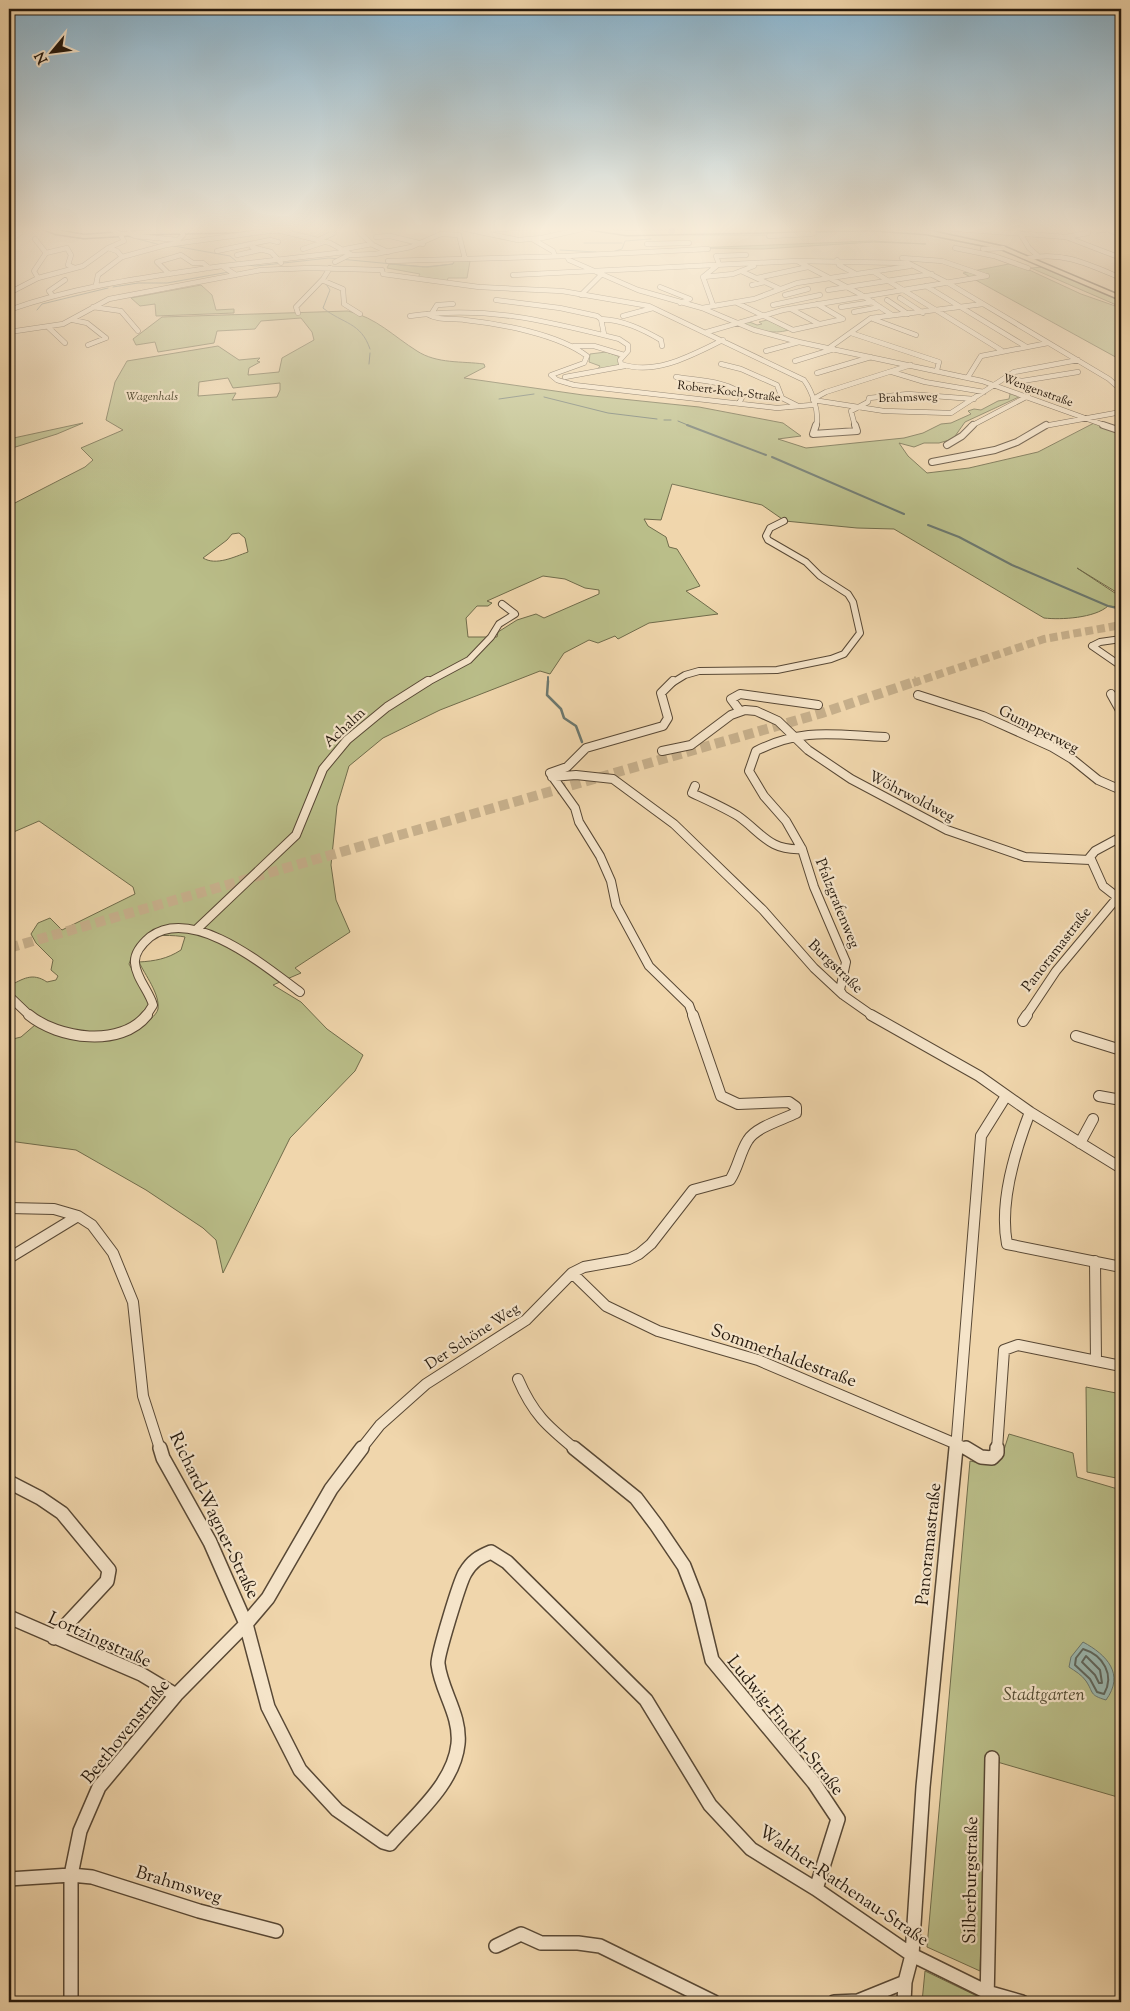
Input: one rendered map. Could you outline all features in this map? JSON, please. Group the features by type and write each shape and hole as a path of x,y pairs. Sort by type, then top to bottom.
{"street":[{"path":"9,332 48,327 71,321"},
{"path":"77,321 87,324 106,338 88,345"},
{"path":"130,321 138,330"},
{"path":"456,321 512,328 574,346 595,345 624,356"},
{"path":"543,321 619,339 628,345 628,351 620,360 625,366"},
{"path":"600,321 604,334"},
{"path":"622,321 661,340 662,346"},
{"path":"682,321 804,380 818,418 813,434 857,431 851,411 855,408"},
{"name":"Wengenstraße","path":"731,321 799,342 968,377 1028,396 1121,431"},
{"path":"707,332 744,321"},
{"path":"773,321 792,330 834,321"},
{"path":"813,321 819,324"},
{"path":"795,361 832,349 863,321"},
{"path":"879,321 916,334"},
{"path":"954,321 1000,350"},
{"path":"983,321 1025,346"},
{"path":"1012,321 1109,379 1121,390"},
{"path":"21,325 26,329"},
{"path":"48,327 65,342"},
{"path":"851,333 939,362 937,370"},
{"path":"565,376 625,366 642,367 674,361 696,354 723,340"},
{"path":"766,351 799,342"},
{"path":"968,377 982,356 1000,350 1048,342"},
{"name":"Robert-Koch-Straße","path":"574,346 588,356 584,363 551,375 557,380 574,385 644,391 777,408 801,407 812,402"},
{"path":"817,373 872,357"},
{"path":"812,402 884,411 948,413 1006,378 1025,369 1078,360"},
{"path":"751,373 765,361"},
{"path":"721,364 751,373 777,385 782,398 801,407"},
{"path":"812,402 826,392 911,365"},
{"path":"892,372 910,380 951,385 984,392"},
{"path":"1006,378 1022,381 1078,372"},
{"path":"676,377 720,384 739,390 743,396 739,403"},
{"path":"611,388 615,381"},
{"path":"644,391 648,383"},
{"name":"Brahmsweg","path":"855,408 868,402 869,398 894,395 974,399"},
{"path":"947,445 962,436 975,422 1028,396"},
{"path":"932,462 995,450 1017,442 1047,424 1121,412"},
{"path":"552,777 550,773 567,767 586,748 663,726 668,718 661,693 671,682 714,670 790,668 834,659 847,651 860,631 853,600 843,590 820,576 806,562 768,540 766,536 770,528 784,521"},
{"name":"Achalm","path":"197,929 296,835 323,769 347,740 387,707 414,689 475,655 491,637 499,624 515,614 502,604"},
{"path":"1121,639 1100,642 1092,646 1121,666"},
{"path":"662,751 691,745 722,720 740,711 731,699 740,694 818,705"},
{"path":"1111,694 1121,711"},
{"name":"Gumpperweg","path":"918,695 984,716 1052,748 1072,760 1098,780 1121,790"},
{"path":"1110,710 1121,711"},
{"name":"Wöhrwoldweg","path":"740,711 756,711 768,715 814,754 851,779 947,830 1025,857 1090,860"},
{"name":"Pfalzgrafenweg","path":"843,995 840,990 846,962 829,918 814,887 802,849 786,821 764,796 750,771 756,751 774,740 793,735 822,732 885,737"},
{"name":"Burgstraße","path":"552,777 576,775 613,779 674,824 763,910 814,968 843,995 867,1013 979,1076 1030,1112 1121,1168"},
{"name":"Der Schöne Weg","path":"246,1624 268,1598 331,1489 380,1425 426,1384 526,1320 572,1273 584,1267 629,1259 639,1254 650,1244 693,1190 730,1180 737,1170 746,1141 753,1134 796,1114 796,1107 789,1102 738,1104 721,1096 689,1004 649,966 616,905 611,881 600,856 579,822 575,808 552,777"},
{"name":"Pfalzgrafenweg","path":"695,786 692,792 743,820 772,845 786,851 802,849"},
{"path":"1119,899 1104,886 1090,860 1091,854 1095,851 1121,837"},
{"name":"Panoramastraße","path":"1023,1021 1056,971 1119,899"},
{"path":"9,996 40,1023 60,1030 99,1037 122,1033 141,1021 153,1005 135,964 139,948 146,940 162,931 174,929 197,929 256,961 300,992"},
{"path":"1076,1036 1121,1050"},
{"name":"Panoramastraße","path":"904,2002 905,1982 912,1955 923,1787 957,1443 981,1136 1006,1096"},
{"path":"1099,1096 1121,1100"},
{"path":"1030,1112 1019,1144 1010,1190 1006,1242 1010,1245 1121,1266"},
{"path":"1080,1143 1093,1119"},
{"name":"Richard-Wagner-Straße","path":"9,1208 54,1209 78,1216 92,1225 113,1253 133,1302 143,1396 163,1458 210,1542 246,1624 268,1707 300,1770 337,1810 383,1842"},
{"path":"9,1258 78,1216"},
{"path":"1095,1262 1096,1361"},
{"name":"Sommerhaldestraße","path":"572,1273 606,1306 658,1331 758,1360 811,1380 957,1443 981,1457 992,1458 997,1453 1004,1350 1010,1347"},
{"path":"1010,1347 1018,1345 1121,1366"},
{"name":"Ludwig-Finckh-Straße","path":"518,1379 525,1396 545,1425 636,1498 657,1526 684,1566 698,1602 712,1660 814,1783 838,1818 816,1889"},
{"path":"9,1482 56,1508 75,1527 109,1570 107,1581 54,1638"},
{"name":"Walther-Rathenau-Straße","path":"383,1842 390,1844 394,1841 442,1784 451,1767 458,1744 454,1711 441,1681 437,1661 464,1574 476,1558 491,1552 507,1562 530,1588 618,1670 646,1700 710,1804 750,1849 816,1889 912,1955 987,1997 1022,2002"},
{"name":"Lortzingstraße","path":"9,1617 141,1674 176,1695"},
{"name":"Beethovenstraße","path":"71,2002 71,1875 80,1831 100,1787 176,1695 246,1624"},
{"name":"Silberburgstraße","path":"987,1997 992,1758"},
{"name":"Brahmsweg","path":"9,1879 71,1875 92,1877 198,1911 276,1931"},
{"path":"496,1946 521,1934 541,1943 578,1943 600,1946 714,2002"},
{"path":"834,2002 858,2001 905,1982"}],"green space":[{"path":"157,321 263,321 255,329 217,331 214,343 158,352 155,342 136,345 133,339"},
{"name":"Wagenhals","path":"303,321 373,321 425,355 441,360 484,364 485,367 464,378 583,395 699,407 783,423 801,436 778,439 806,448 904,438 923,433 941,424 951,423 971,414 968,411 974,409 981,410 998,401 1009,399 1010,394 1014,392 1021,396 965,422 953,439 939,443 924,443 914,447 899,443 908,456 927,473 969,468 1038,452 1094,423 1121,432 1121,595 1077,568 1121,597 1121,607 1108,606 1087,616 1059,619 1044,618 894,529 857,528 785,521 762,505 672,484 661,520 644,519 648,526 666,537 669,547 677,549 700,586 686,591 718,614 649,623 618,639 615,636 598,643 589,640 564,653 550,674 540,671 440,710 383,738 349,766 337,806 331,865 336,900 350,932 295,968 301,973 273,985 301,1002 327,1029 363,1055 355,1071 290,1138 223,1273 216,1240 203,1228 146,1190 76,1150 9,1141 9,1040 21,1037 35,1025 89,1040 114,1039 127,1034 149,1020 156,1014 158,1009 157,997 139,962 171,956 181,950 185,937 170,935 151,937 142,940 137,945 129,964 151,1005 147,1013 114,1033 84,1033 43,1021 9,992 9,986 23,979 37,977 47,982 56,980 58,976 51,970 53,960 36,943 31,934 38,923 50,918 62,930 135,894 133,887 39,821 9,834 9,506 85,467 93,460 81,448 123,430 106,420 115,382 127,361 218,346 239,360 260,358 257,361 260,362 249,368 248,375 279,372 282,358 314,340 312,332","holes":["228,378 233,388 280,383 277,397 232,400 236,393 198,396 199,382","239,533 245,538 248,552 219,561 203,558 232,534","543,576 565,579 585,588 599,590 599,594 544,618 536,614 517,620 498,632 497,637 468,637 466,618 477,606 488,606 492,603 487,601"]},
{"path":"747,321 757,325 762,324 759,322 769,321 789,330 765,331 741,323"},
{"path":"1050,321 1121,321 1121,360"},
{"path":"606,352 618,356 621,365 597,370 600,366 589,362 590,354"},
{"path":"83,423 57,434 9,449 9,439"},
{"path":"1086,1387 1121,1394 1121,1479 1087,1472"},
{"name":"Stadtgarten","path":"1009,1434 1073,1453 1077,1477 1121,1490 1121,1798 987,1759 980,1971 927,1947 970,1461 984,1464 1003,1453"},
{"path":"925,1971 979,1997 979,2002 922,2002"}],"water":[{"path":"1083,1642 1106,1659 1111,1666 1114,1682 1106,1700 1094,1695 1084,1679 1069,1667 1071,1657"}],"waterway":[{"path":"345,321 362,333 370,349"},
{"path":"369,364 370,353"},
{"path":"499,399 534,394"},
{"path":"544,397 608,413 657,419"},
{"path":"664,420 671,420"},
{"path":"678,421 690,426"},
{"path":"687,425 766,455"},
{"path":"772,457 904,514"},
{"path":"928,525 959,537 1012,565 1108,606 1121,609"},
{"path":"548,681 547,695 561,709 564,718 576,726 582,742"}],"tunnel":[{"path":"913,683 1044,639 1121,625"},
{"path":"9,948 822,713 917,681"}]}
